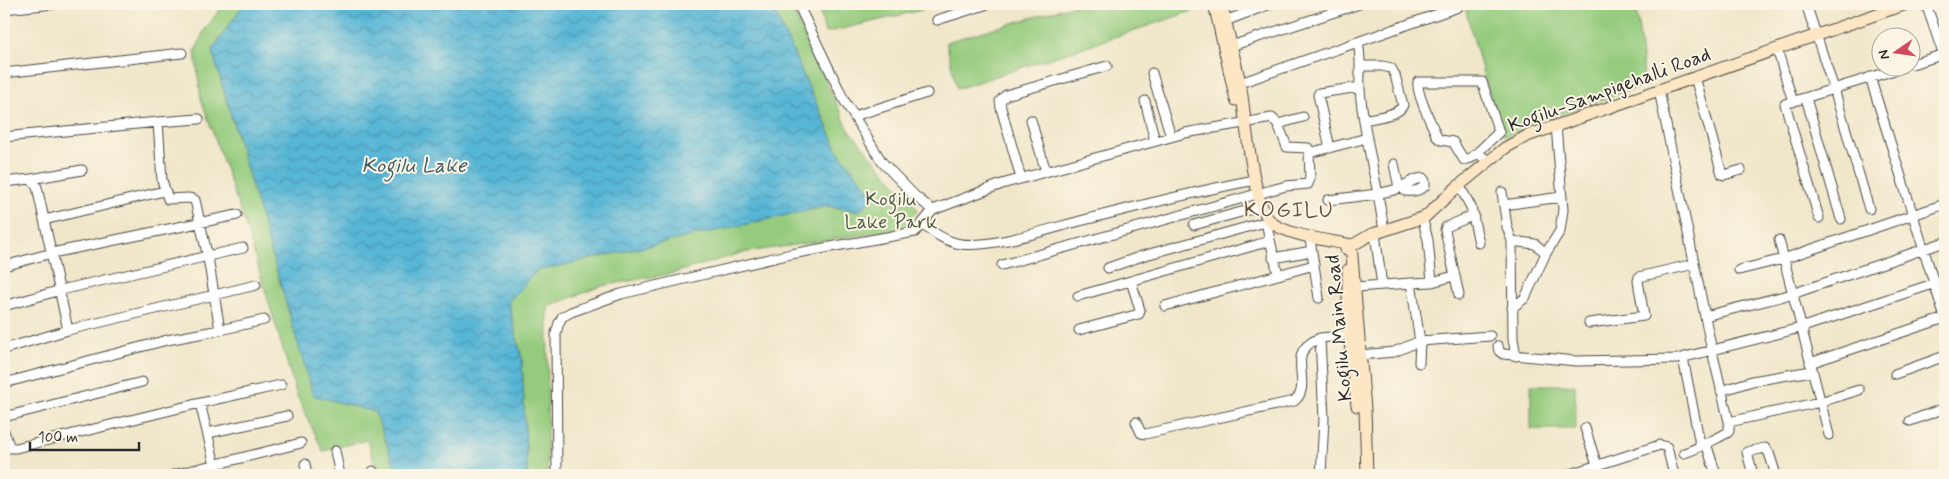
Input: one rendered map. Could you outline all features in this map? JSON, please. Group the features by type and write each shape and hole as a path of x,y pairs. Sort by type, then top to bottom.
{"main road":[{"path":"1214,4 1243,123 1256,194 1269,222"},
{"path":"1222,4 1240,83 1243,123"},
{"name":"Kogilu-Sampigehalli Road","path":"1348,247 1380,232 1422,217 1458,185 1505,148 1527,136 1906,4"},
{"name":"Kogilu Main Road","path":"1269,222 1282,232 1310,240 1348,247"},
{"name":"Kogilu Main Road","path":"1269,222 1289,231 1348,247"},
{"name":"Kogilu Main Road","path":"1348,247 1356,287 1350,335 1357,409 1360,475"},
{"name":"Kogilu Main Road","path":"1348,247 1352,312 1360,355 1368,475"}],"street":[{"path":"4,9 54,4"},
{"path":"798,4 844,100 882,162 915,196 933,210"},
{"path":"937,20 988,4"},
{"path":"1226,20 1270,4"},
{"path":"1231,46 1359,4"},
{"path":"1806,4 1834,89 1869,210"},
{"path":"1922,62 1945,56 1926,4"},
{"path":"1240,83 1458,7"},
{"path":"1358,43 1364,120 1378,194 1382,285"},
{"path":"1776,49 1793,102"},
{"path":"4,73 182,53"},
{"path":"1021,178 1001,108 1001,98 1107,66"},
{"path":"1361,66 1391,68 1403,105 1403,108 1394,113 1364,120"},
{"path":"1152,73 1171,137"},
{"path":"1695,77 1722,174 1741,170"},
{"path":"1722,391 1752,381 1811,367 1945,318 1870,77 1785,104 1819,218"},
{"path":"1418,82 1482,82 1499,132 1477,153 1471,158 1464,160 1453,142 1441,140 1437,137 1420,94 1418,82"},
{"path":"1330,148 1318,95 1319,93 1332,90 1360,87"},
{"path":"1659,90 1712,351 1729,422 1729,431 1727,433 1684,453"},
{"path":"854,116 927,93"},
{"path":"1806,98 1841,220"},
{"path":"1145,101 1155,142"},
{"path":"1278,124 1303,117"},
{"path":"557,475 556,332 562,318 571,312 621,294 791,254 915,232 933,210 1002,184 1171,137 1272,118 1278,124 1287,147 1308,148 1310,178 1308,184 1286,186 1002,265"},
{"path":"4,137 199,119"},
{"path":"1031,120 1046,172"},
{"path":"158,122 164,191 168,199 189,198 195,200 208,258 220,330"},
{"path":"1512,308 1525,298 1546,253 1560,232 1563,210 1556,126"},
{"path":"1309,153 1367,138"},
{"path":"1477,153 1489,161"},
{"path":"1328,200 1378,194 1400,187 1394,164"},
{"path":"4,182 82,170"},
{"path":"31,179 37,187 61,290 68,330"},
{"path":"921,224 950,242 978,244 1024,235 1190,193 1253,180"},
{"path":"1458,185 1467,198 1474,215 1479,243"},
{"path":"44,220 164,191"},
{"path":"1502,192 1512,241 1513,339 1516,356"},
{"path":"1504,205 1561,198"},
{"path":"1738,270 1783,259 1945,204"},
{"path":"1194,225 1261,207"},
{"path":"4,266 52,253 236,215"},
{"path":"1459,295 1445,230 1446,227 1474,215"},
{"path":"1422,217 1428,240 1432,282"},
{"path":"1269,222 1267,227 1278,274"},
{"path":"1108,268 1142,256 1269,222"},
{"path":"1310,240 1319,298"},
{"path":"1779,240 1800,328 1829,435"},
{"path":"1078,296 1270,241"},
{"path":"1512,241 1534,244 1546,253"},
{"path":"1705,316 1792,294 1945,242"},
{"path":"4,306 61,290 208,258 243,248"},
{"path":"1273,258 1312,252"},
{"path":"1589,323 1644,316 1638,281 1639,277 1694,264"},
{"path":"1165,306 1314,265"},
{"path":"1356,287 1432,282 1454,276"},
{"path":"1498,346 1499,351 1503,354 1576,362 1684,358 1800,328 1945,280"},
{"path":"1079,330 1139,314 1140,310 1131,281"},
{"path":"1412,283 1420,341 1419,363"},
{"path":"4,349 68,330 256,285"},
{"path":"4,383 167,340 264,320"},
{"path":"1136,422 1141,433 1145,434 1294,401 1299,397 1302,390 1301,359 1303,350 1308,344 1320,338 1350,335"},
{"path":"1360,355 1394,352 1420,341 1490,336"},
{"path":"1320,338 1324,419 1321,475"},
{"path":"1895,374 1945,356"},
{"path":"1684,358 1703,444 1716,475"},
{"path":"4,417 142,382"},
{"path":"4,431 10,448 16,448 200,402 281,385"},
{"path":"1729,422 1820,402 1858,390"},
{"path":"200,402 215,465"},
{"path":"1910,421 1945,408"},
{"path":"208,433 287,416"},
{"path":"1585,428 1598,471"},
{"path":"173,475 302,443"},
{"path":"1570,474 1598,471 1664,445 1667,447 1674,475"},
{"path":"1753,475 1747,452 1765,448 1776,475"},
{"path":"335,451 340,475"},
{"path":"305,464 307,475"}],"green space":[{"path":"224,4 244,4 212,50 313,395 375,412 398,475 379,475 367,440 323,451 297,396 246,227 201,99 195,52 204,31"},
{"name":"Kogilu Lake Park","path":"771,4 790,4 849,130 918,210 902,229 741,253 674,273 601,286 548,307 547,475 527,475 522,359 508,302 536,271 827,206 859,211 875,197 839,153"},
{"path":"818,4 921,4 922,10 825,33"},
{"path":"1079,4 1205,4 1205,7 957,89 946,42"},
{"path":"1464,4 1636,4 1645,85 1561,114 1505,137 1484,77"},
{"path":"1531,385 1575,385 1576,429 1531,429"}],"water":[{"name":"Kogilu Lake","path":"244,4 771,4 839,153 875,197 859,211 827,206 536,271 508,302 522,359 527,475 398,475 375,412 313,395 212,50"}],"district":[{"name":"KOGILU","path":"1289,209"}]}
